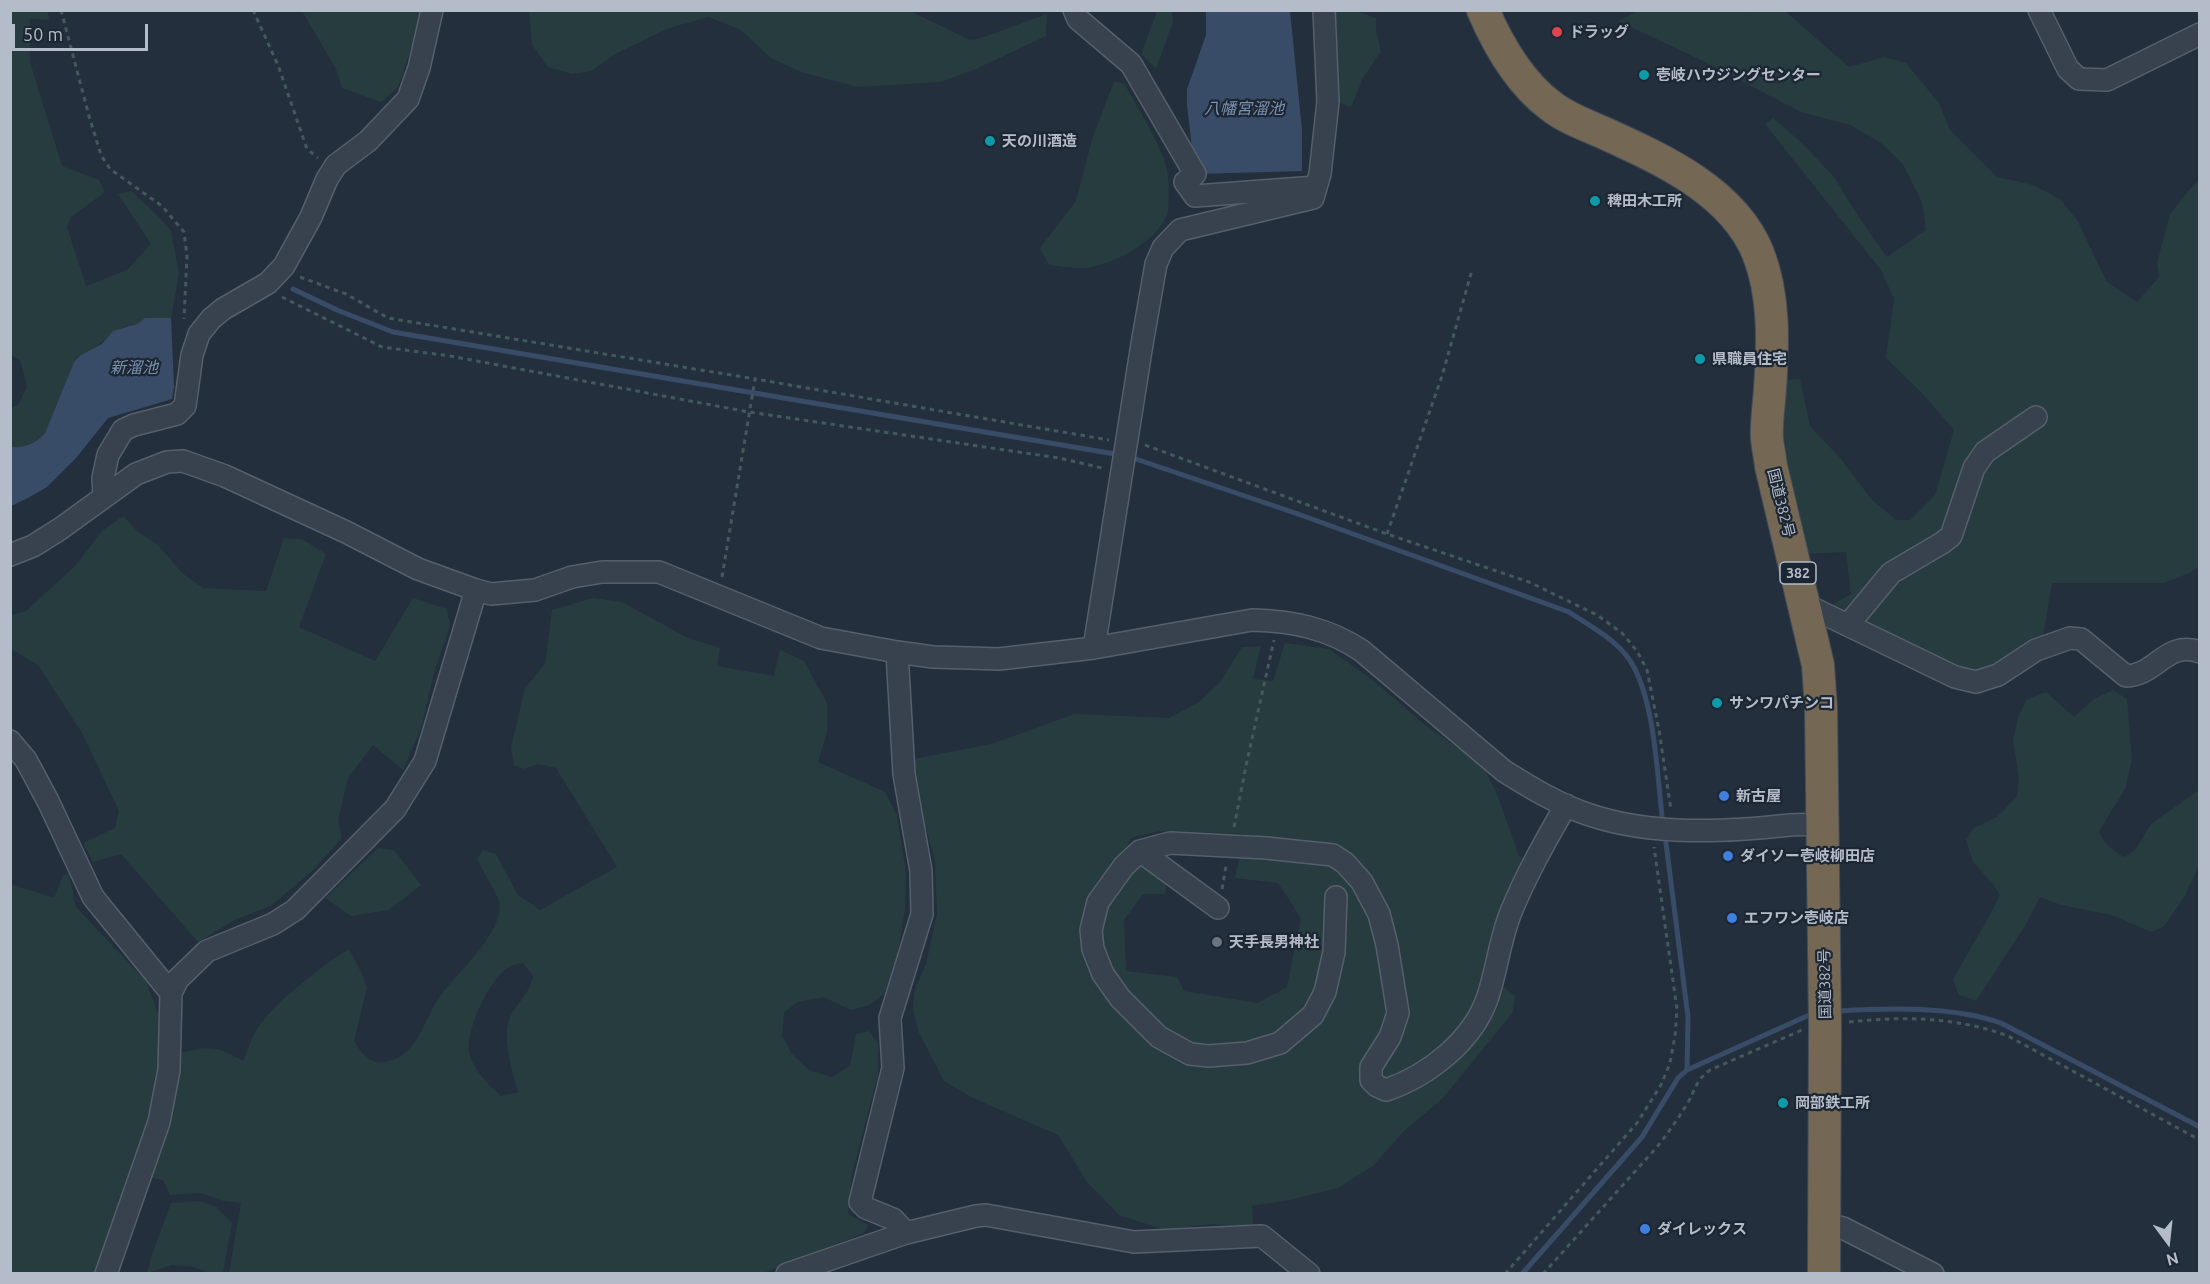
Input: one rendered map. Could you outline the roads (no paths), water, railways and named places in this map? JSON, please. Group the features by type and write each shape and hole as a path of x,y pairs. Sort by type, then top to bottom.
{"highway":[{"name":"国道382号","path":"1483,10 1503,52 1551,107 1648,153 1705,187 1746,231 1753,243 1767,281 1770,302 1771,372 1767,438 1771,466 1806,605 1818,665 1825,1025 1824,1274"}],"street":[{"path":"104,496 103,478 108,454 123,430 134,424 177,414 185,406 192,355 199,334 211,318 268,283 284,266 311,218 327,179 336,165 368,141 408,99 432,10"},
{"path":"1074,10 1078,19 1131,64 1195,174 1185,182 1194,196 1316,187"},
{"path":"1094,648 1156,264 1163,248 1180,230 1313,198 1324,143 1328,102 1324,10"},
{"path":"2039,10 2068,69 2079,79 2107,80 2199,34"},
{"path":"1848,625 1892,573 1951,537 1974,468 1985,452 2036,417"},
{"path":"10,555 33,546 60,530 136,474 167,462 183,461 225,476 346,532 418,569 491,594 535,590 573,577 602,572 659,572 821,638 933,657 999,659 1094,648 1252,620 1279,620 1312,626 1346,640 1504,771 1529,788 1591,815 1652,828 1674,829 1766,829 1822,824"},
{"path":"106,1274 159,1122 169,1070 171,993 178,979 207,951 273,924 295,910 395,809 425,761 476,590"},
{"path":"1806,605 1955,677 1976,682 1998,675 2036,650 2070,638 2081,639 2126,676 2136,676 2177,650 2188,648 2199,652"},
{"path":"897,652 904,774 921,871 922,914 890,1018 893,1068 860,1202 866,1208 893,1219 906,1233"},
{"path":"10,741 26,760 48,801 93,897 171,993"},
{"path":"1336,897 1331,970 1325,992 1313,1015 1280,1043 1247,1053 1209,1056 1190,1054 1159,1037 1120,998 1103,974 1093,949 1091,930 1098,902 1124,866 1140,851 1170,843 1333,855 1345,863 1362,882 1382,924 1398,1013 1390,1037 1371,1067 1371,1080 1386,1090 1398,1086 1429,1068 1462,1041 1475,1022 1487,998 1503,938 1522,884 1566,805"},
{"path":"1140,851 1219,902"},
{"path":"787,1274 906,1233 986,1215 1134,1242 1262,1236 1309,1274"},
{"path":"1825,1224 1843,1228 1933,1274"}],"water":[{"name":"八幡宮溜池","path":"1206,11 1290,11 1302,130 1302,171 1195,174 1187,89 1206,35"},
{"name":"新溜池","path":"145,318 171,318 174,387 172,399 108,418 76,458 47,487 11,506 11,447 30,444 45,433 74,362 81,355 102,344 113,331 137,324"}],"waterway":[{"path":"293,289 337,310 393,332 1121,455"},
{"path":"1130,457 1298,514 1569,612 1598,631 1625,654 1635,669 1642,687 1656,754 1662,816"},
{"path":"1666,843 1688,1017 1687,1070"},
{"path":"1838,1011 1879,1009 1942,1011 1982,1017 2001,1023 2200,1127"},
{"path":"1522,1274 1642,1137 1678,1078 1687,1070 1807,1016"}],"place":[{"name":"ドラッグ","path":"1557,32"},
{"name":"壱岐ハウジングセンター","path":"1644,75"},
{"name":"天の川酒造","path":"990,141"},
{"name":"稗田木工所","path":"1595,201"},
{"name":"県職員住宅","path":"1700,359"},
{"name":"サンワパチンコ","path":"1717,703"},
{"name":"新古屋","path":"1724,796"},
{"name":"ダイソー壱岐柳田店","path":"1728,856"},
{"name":"エフワン壱岐店","path":"1732,918"},
{"name":"天手長男神社","path":"1217,942"},
{"name":"岡部鉄工所","path":"1783,1103"},
{"name":"ダイレックス","path":"1645,1229"}]}
